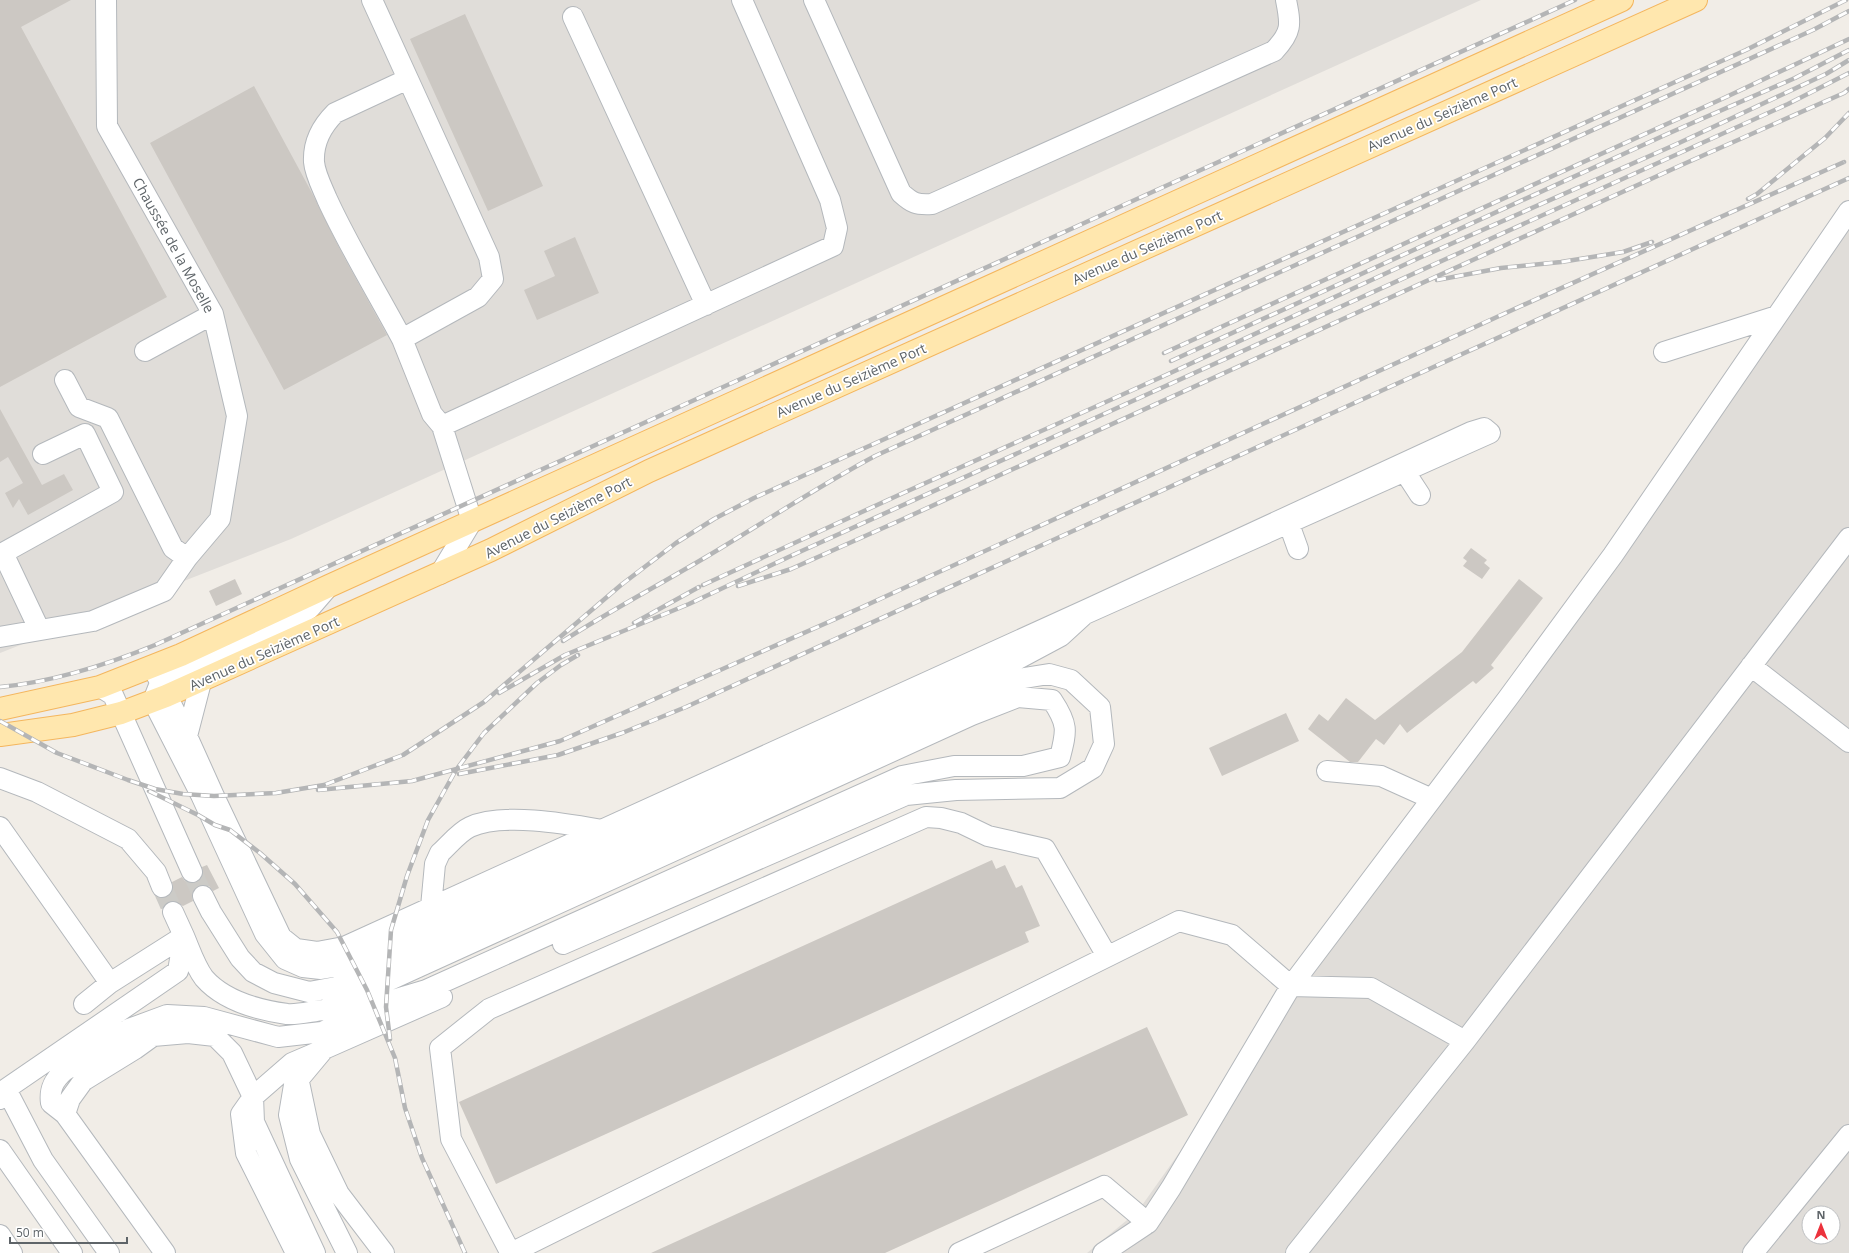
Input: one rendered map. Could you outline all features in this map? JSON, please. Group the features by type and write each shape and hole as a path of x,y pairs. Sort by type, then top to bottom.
{"main road":[{"name":"Avenue du Seizième Port","path":"0,735 73,725 121,713 158,687 181,655 472,521 1622,0"},
{"name":"Avenue du Seizième Port","path":"0,709 100,687 158,687 201,682 491,550 649,471 1696,0"}],"street":[{"name":"Chaussée de la Moselle","path":"0,636 93,621 164,591 187,558 220,519 236,416 213,314 107,126 106,0"},
{"path":"372,0 489,257 493,279 478,297 402,339"},
{"path":"442,426 833,246 838,228 830,200 742,0"},
{"path":"814,0 901,193 911,202 922,204 932,204 1274,51 1286,38 1289,16 1286,0"},
{"path":"573,17 706,305"},
{"path":"408,79 335,113 326,122 319,134 314,148 314,163 318,177 334,214 402,339 432,414 442,426 472,521 440,574"},
{"path":"1104,1253 1148,1223 1171,1188 1291,986 1613,555 1849,211"},
{"path":"145,351 213,314"},
{"path":"1664,352 1777,316"},
{"path":"65,380 79,407 108,418 173,548 187,558"},
{"path":"158,687 187,736 281,937 296,949 317,952 344,947 1086,612 1288,524 1490,433 1484,428 1471,432 1086,612 1061,636 1018,659 390,944 345,964 321,969 303,967 285,959 266,934 202,795 158,687"},
{"path":"39,629 2,552 114,492 85,434 43,454"},
{"path":"1405,472 1420,495"},
{"path":"1288,524 1298,549"},
{"path":"1296,1253 1465,1041 1849,538"},
{"path":"1751,666 1849,742"},
{"path":"203,896 211,912 240,958 253,972 274,983 309,992 336,987 1012,680 1049,674 1071,680 1100,707 1104,744 1093,768 1060,788 956,790 906,795 292,1063 253,1097 241,1114 246,1153 296,1253"},
{"path":"187,736 201,682"},
{"path":"100,687 113,695 192,872"},
{"path":"165,1253 65,1114 51,1103 51,1088 55,1080 64,1070 129,1029 167,1015 204,1017 278,1037 322,1032 386,1002 441,984 902,776 954,766 1023,766 1060,758 1065,736 1063,717 1052,700 1018,697 972,715 324,1010 288,1014 249,1006 223,994 204,978 192,958 173,912"},
{"path":"1327,771 1381,776 1432,799"},
{"path":"0,778 37,792 128,839 156,872 162,887"},
{"path":"1107,956 1045,849 988,836 960,823 941,818 926,818 488,1009 440,1048 451,1139 510,1252 1179,921 1232,935 1291,986 1371,988 1465,1041"},
{"path":"431,907 435,864 437,858 440,853 469,827 507,821 531,820 602,830"},
{"path":"0,827 110,984"},
{"path":"84,1004 110,984 184,936"},
{"path":"3,1094 178,971 184,936"},
{"path":"65,1114 70,1099 82,1081 135,1049 153,1036 188,1033 215,1036 232,1053 253,1097 254,1122 315,1253"},
{"path":"324,1050 294,1085 289,1115 300,1159 347,1253"},
{"path":"299,1079 310,1134 339,1194 384,1253"},
{"path":"3,1094 9,1125 33,1170 92,1253"},
{"path":"3,1094 43,1160 109,1253"},
{"path":"1753,1253 1849,1135"},
{"path":"0,1150 72,1253"},
{"path":"0,1166 58,1253"},
{"path":"959,1253 1104,1186 1148,1223"},
{"path":"0,1235 12,1253"}],"shaded area":[{"path":"0,0 1481,0 291,539 0,653"},
{"path":"1849,205 1849,1253 1087,1253 1138,1211"}],"building":[{"path":"0,0 71,0 21,27 167,297 0,387"},
{"path":"465,14 543,186 488,211 410,39"},
{"path":"254,86 387,335 284,390 150,143"},
{"path":"575,237 599,293 537,320 524,290 555,276 544,251"},
{"path":"0,409 42,485 64,474 73,490 28,515 19,499 13,508 5,493 23,483 8,457 0,462"},
{"path":"1471,548 1487,560 1484,563 1490,568 1482,579 1463,566 1467,561 1463,558"},
{"path":"235,579 242,594 216,606 209,591"},
{"path":"1519,579 1543,598 1491,665 1494,668 1476,684 1473,681 1407,733 1400,724 1384,745 1376,739 1358,762 1350,762 1308,729 1319,714 1328,721 1346,698 1375,720 1462,652"},
{"path":"1286,713 1299,741 1222,776 1209,748"},
{"path":"992,860 996,869 1005,865 1016,888 1022,885 1040,926 1025,932 1029,942 496,1184 459,1102"},
{"path":"207,865 219,888 213,891 209,886 198,886 193,890 193,901 183,906 174,901 169,901 162,909 156,896 166,898 171,894 173,888 172,882 182,877 185,881 190,883 197,882 202,878 202,867"},
{"path":"1147,1027 1188,1115 885,1253 651,1253"}],"tunnel":[{"path":"192,872 203,896"},
{"path":"162,887 173,912"}],"railway":[{"path":"0,687 20,685 79,672 155,645 1575,0"},
{"path":"0,721 57,753 155,789 183,794 214,796 276,793 324,785 403,755 484,702 621,585 676,543 714,519 754,498 1746,50 1846,0"},
{"path":"563,641 706,557 832,480 875,456 1813,30 1849,11"},
{"path":"1164,353 1724,98 1849,39"},
{"path":"1171,361 1665,135 1795,78 1849,50"},
{"path":"703,585 1166,375 1419,258 1679,143 1826,74 1849,60"},
{"path":"499,693 565,655 689,604 795,554 1788,104 1849,73"},
{"path":"738,586 791,569 901,520 1686,163 1844,93 1849,89"},
{"path":"1748,199 1757,194 1825,138 1849,113"},
{"path":"318,790 412,781 560,741 858,609 1521,306 1844,162"},
{"path":"459,774 558,755 622,733 686,707 1849,178"},
{"path":"1437,280 1501,268 1561,262 1623,252 1652,242"},
{"path":"634,623 699,587"},
{"path":"390,1039 386,1007 391,930 407,876 428,820 456,770 484,733 537,683 561,665 578,655"},
{"path":"149,791 215,825 230,830 260,853 295,884 337,932 367,990 395,1058 405,1108 422,1158 465,1253"}]}
